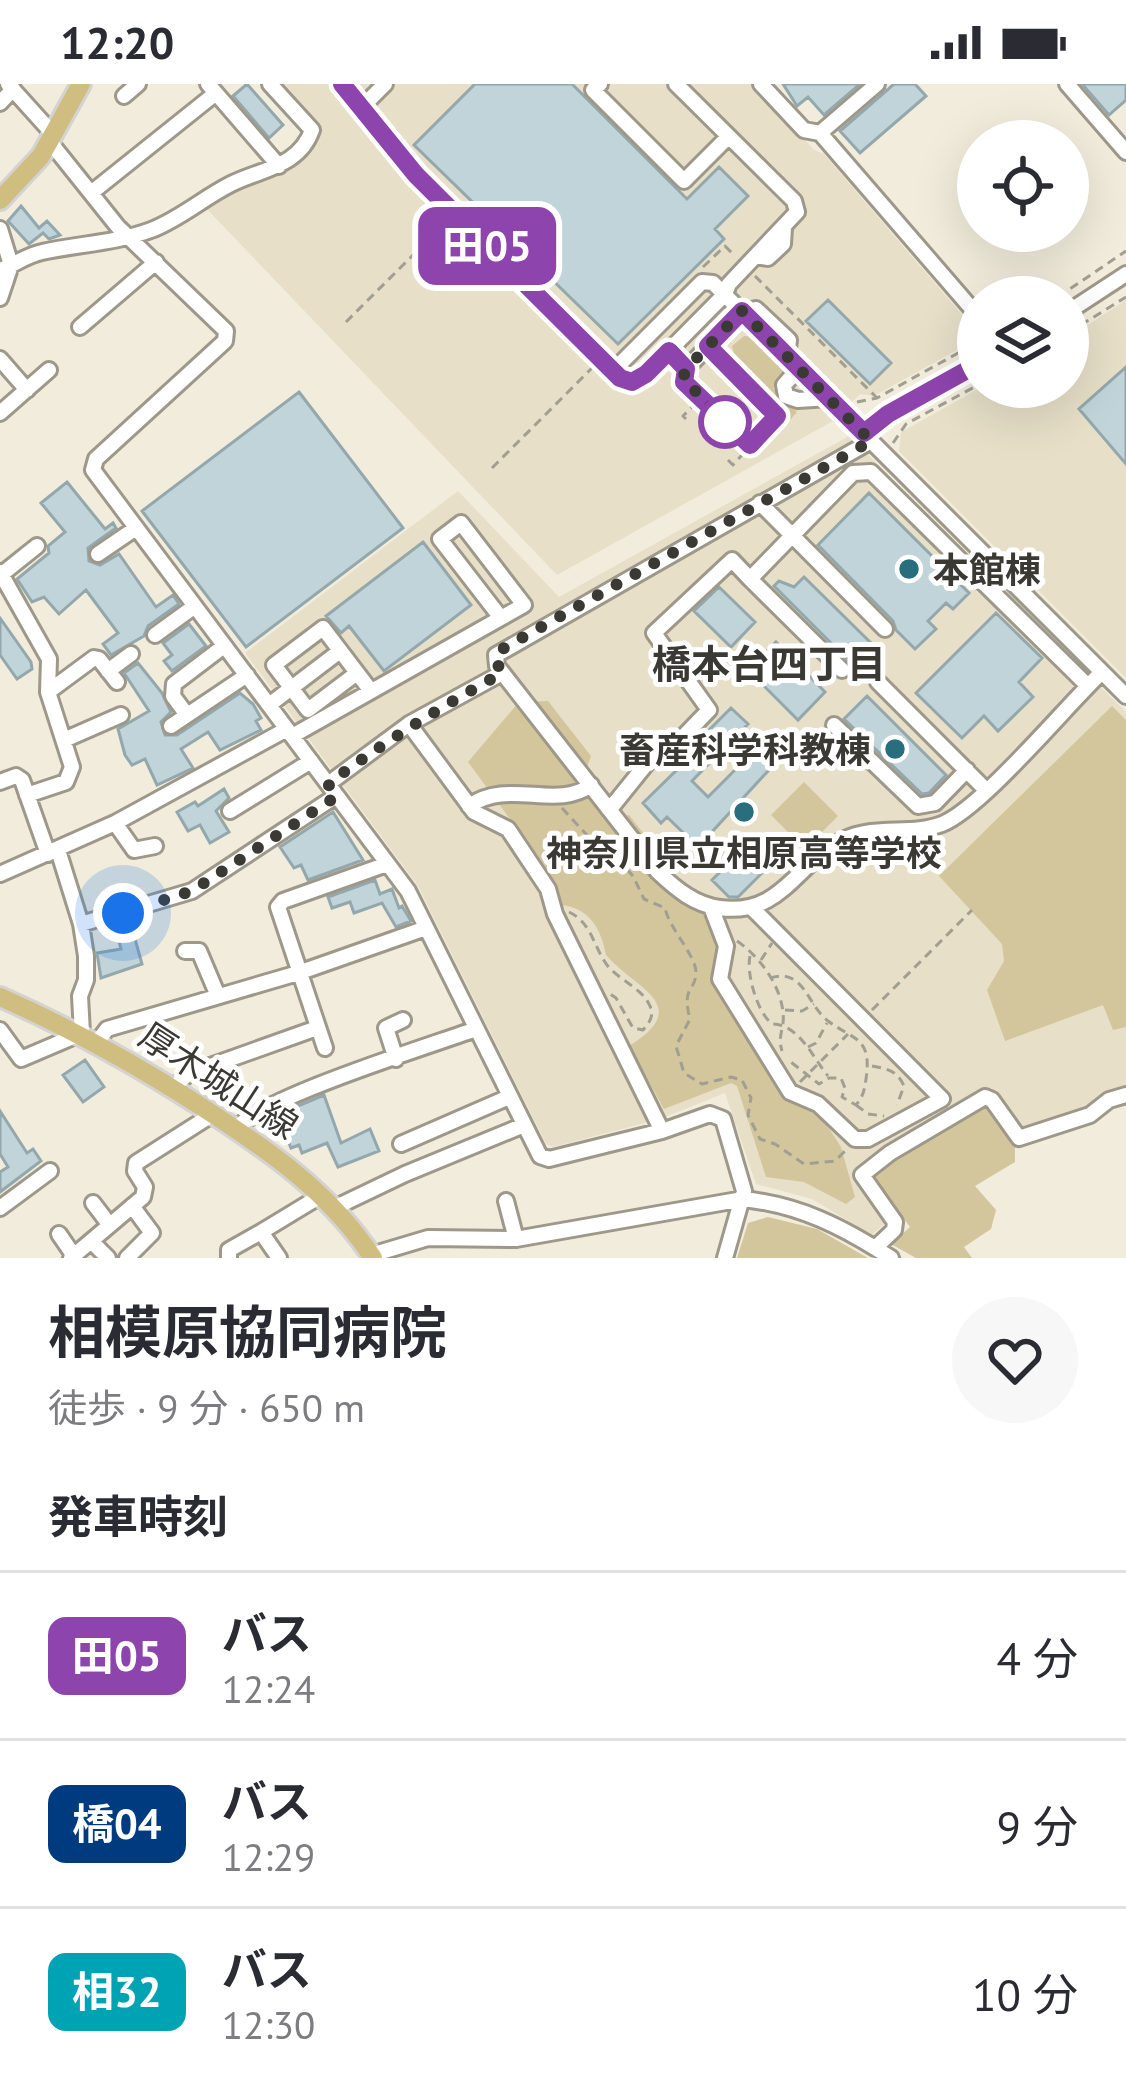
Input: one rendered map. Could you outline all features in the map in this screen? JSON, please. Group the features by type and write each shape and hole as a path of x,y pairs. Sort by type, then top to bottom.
{"main road":[{"path":"0,200 30,171 81,84"},
{"name":"厚木城山線","path":"0,997 90,1037 293,1168 372,1256"}],"street":[{"path":"6,267 39,253 84,248 167,222 231,184 279,166 301,148 312,130 270,84"},
{"path":"341,84 416,175 613,371 632,382 646,374 725,294 796,212 794,201 676,84"},
{"path":"361,108 386,84"},
{"path":"600,84 593,90 684,181 728,136"},
{"path":"820,133 877,84"},
{"path":"1067,84 1126,152"},
{"path":"763,85 804,130 820,133 957,292"},
{"path":"124,96 140,86"},
{"path":"0,103 11,87 129,236 224,326 226,338 96,459 93,470 408,891 537,1152 549,1159 718,1114 744,1185 725,1258"},
{"path":"92,193 212,88 279,166"},
{"path":"0,230 6,267 0,298"},
{"path":"80,327 156,262"},
{"path":"1089,298 1126,274"},
{"path":"613,371 710,281 1126,696"},
{"path":"708,346 776,413 776,419 752,444 684,382 686,369 708,346 742,311"},
{"path":"669,351 686,369"},
{"path":"0,359 27,390"},
{"path":"799,368 784,385 786,396 829,398"},
{"path":"0,413 49,370"},
{"path":"957,376 888,414 867,437 760,503 504,648 495,659 674,888 711,907 753,909 841,841 877,830 926,829 957,817 1102,672"},
{"path":"751,579 853,473 871,472 1088,686"},
{"path":"886,486 901,472"},
{"path":"760,503 885,629"},
{"path":"0,874 115,823 371,691 501,618 524,605 461,523 440,538 501,618"},
{"path":"98,554 136,528"},
{"path":"27,795 68,780 72,767 48,692 49,659 2,579 37,546"},
{"path":"610,809 637,780 647,761 680,740 710,710 654,633 732,560 842,670"},
{"path":"155,635 195,606"},
{"path":"357,673 308,710 274,665 322,628 340,651 371,691"},
{"path":"187,715 173,696 174,684 224,646"},
{"path":"269,705 340,651"},
{"path":"48,692 94,658 112,676 131,654"},
{"path":"81,924 192,891 332,790 409,724 502,673"},
{"path":"171,726 247,675"},
{"path":"878,682 986,790"},
{"path":"64,740 121,715"},
{"path":"409,724 474,812 508,830 548,889 555,914 662,1131"},
{"path":"834,725 918,806 935,803 967,770"},
{"path":"230,811 311,761"},
{"path":"0,782 18,777 81,924 86,973 80,996 90,1037"},
{"path":"469,806 495,793 580,793 591,785"},
{"path":"115,823 134,850 155,845"},
{"path":"325,1048 279,912 280,903 387,864"},
{"path":"711,907 726,946 721,979 790,1092 818,1104 855,1139 868,1139 942,1099 753,909"},
{"path":"0,1030 20,1059 426,928"},
{"path":"184,951 199,951 218,995"},
{"path":"396,1059 386,1028 403,1020"},
{"path":"173,1088 188,1074 317,1028"},
{"path":"236,1129 249,1117 288,1098 476,1029"},
{"path":"875,1248 894,1230 895,1222 864,1180 864,1172 985,1097 1019,1138 1090,1115 1109,1100 1126,1095"},
{"path":"400,1144 509,1097"},
{"path":"58,1234 73,1257 146,1192 136,1163 213,1114"},
{"path":"229,1258 229,1250 328,1202 524,1125"},
{"path":"0,1208 50,1172"},
{"path":"372,1256 428,1238 516,1239 743,1199 806,1211 891,1258"},
{"path":"506,1201 516,1239"},
{"path":"93,1203 110,1224"},
{"path":"128,1258 152,1233 132,1206"},
{"path":"262,1232 279,1258"},
{"path":"92,1242 108,1258"}],"path":[{"path":"346,322 450,218"},
{"path":"693,278 725,246 740,261"},
{"path":"1089,276 1126,251"},
{"path":"753,263 878,398"},
{"path":"1089,320 1126,297"},
{"path":"857,403 878,398 957,354"},
{"path":"492,468 595,365"},
{"path":"895,452 893,440 899,429 957,397"},
{"path":"686,419 683,416 693,406"},
{"path":"728,460 733,465 743,454"},
{"path":"561,794 563,813 617,858 644,898 665,908 672,930 694,964 695,977 685,998 690,1019 676,1046 684,1073 702,1084 731,1077 742,1080 752,1098 748,1115 754,1133 796,1161 835,1161 855,1139"},
{"path":"863,1019 972,910"},
{"path":"555,914 567,912 588,926 608,966 649,1003 648,1026 633,1028 612,994 593,989"},
{"path":"761,961 775,931"},
{"path":"723,940 737,941 761,961 770,978 784,1011 778,1037 782,1053 805,1077 819,1084 841,1078 842,1097 868,1114 890,1118"},
{"path":"751,955 748,970 757,1008 807,1047 829,1078"},
{"path":"770,978 793,979 828,1021 850,1032 866,1050 870,1066 865,1094 856,1105"},
{"path":"784,1011 802,1011 814,1004"},
{"path":"807,1047 816,1043 828,1021"},
{"path":"790,1092 850,1032"},
{"path":"870,1066 900,1077 904,1085 896,1113"}],"shaded area":[{"path":"278,84 754,84 814,150 824,154 957,309 957,350 874,396 860,394 833,421 557,575 205,207 232,190 271,179 322,133"},
{"path":"1126,300 1126,678 899,451 901,432 957,401 957,408 1089,408 1089,324"},
{"path":"744,336 757,337 791,370 773,388 797,412 790,420 738,368 732,346"},
{"name":"神奈川県立相原高等学校","path":"849,436 1126,712 1126,1086 1101,1095 1088,1108 1020,1131 991,1088 852,1175 886,1222 872,1235 812,1199 756,1184 725,1093 660,1119 553,1147 546,1144 418,886 245,653 458,491 559,597"},
{"path":"548,701 591,756 582,782 611,819 629,815 655,848 656,878 667,892 704,911 718,946 713,981 785,1097 817,1110 841,1147 855,1197 846,1204 804,1182 766,1177 737,1086 731,1083 664,1109 629,1046 657,1019 653,998 606,955 587,915 561,905 513,823 468,762 519,702"},
{"path":"1112,706 1126,720 1126,1027 1113,1030 1103,1005 1005,1041 987,990 1004,961 1002,944 939,876"},
{"path":"804,782 838,816 809,845 771,815"},
{"path":"986,1105 1015,1148 1015,1162 975,1186 996,1210 991,1229 964,1247 972,1258 916,1258 891,1244 910,1227 871,1175"},
{"path":"768,1217 817,1229 868,1258 737,1258 748,1223"}],"building":[{"path":"247,84 283,125 269,138 233,96"},
{"path":"475,84 572,84 687,199 719,167 748,196 715,229 724,239 618,344 414,145"},
{"path":"783,84 860,84 824,115 808,97 797,106"},
{"path":"894,84 915,84 926,96 860,153 840,131"},
{"path":"1082,84 1126,84 1126,100 1109,115"},
{"path":"21,206 39,228 47,221 60,235 49,239 43,233 29,244 8,221"},
{"path":"828,300 891,363 870,384 806,321"},
{"path":"1126,367 1126,464 1079,409 1089,408 1089,400"},
{"path":"299,392 403,528 246,647 142,511"},
{"path":"67,482 105,529 113,523 116,528 88,548 89,561 100,565 119,554 156,607 173,595 179,604 148,626 144,636 111,655 103,644 118,633 86,590 59,614 44,597 32,602 17,579 49,553 48,546 65,532 41,503"},
{"name":"本館棟","path":"869,493 969,593 953,609 946,603 928,621 936,629 915,649 818,545"},
{"path":"423,542 471,605 384,671 349,626 341,633 326,616"},
{"path":"804,577 871,643 851,663 774,586 779,581 794,587"},
{"path":"719,587 755,622 731,647 694,611"},
{"path":"996,613 1042,658 1019,682 1033,697 998,731 984,716 962,738 916,693"},
{"path":"0,618 31,662 32,669 17,679 0,655"},
{"path":"189,624 206,646 172,671 164,661 172,655 163,643"},
{"path":"776,642 825,692 798,720 748,670"},
{"path":"138,663 171,712 161,722 165,735 177,735 240,693 261,718 256,721 261,730 220,750 208,732 181,749 193,768 157,785 145,759 132,765 125,755 118,729 149,711 124,673"},
{"name":"畜産科学科教棟","path":"867,696 946,775 929,793 922,794 844,719"},
{"path":"731,708 748,724 692,781 708,797 762,743 779,759 698,847 667,817 661,823 643,803"},
{"path":"224,789 229,798 216,811 229,832 210,843 200,825 188,831 177,812 195,802 198,806"},
{"path":"333,812 363,860 308,880 301,865 294,868 280,847"},
{"path":"744,836 772,863 738,897 729,897 712,880 725,867 719,861"},
{"path":"375,880 380,894 392,889 399,908 411,921 396,927 382,903 354,913 350,902 332,908 328,897"},
{"path":"130,921 142,964 101,978 97,953 121,949 115,926"},
{"path":"85,1060 104,1087 83,1102 63,1075"},
{"path":"324,1095 341,1143 370,1129 379,1151 338,1167 327,1143 302,1153 299,1145 291,1148 279,1118"},
{"path":"0,1111 27,1153 33,1149 41,1161 0,1192 0,1172 8,1167 0,1154"}],"bus line":[{"name":"田05","path":"342,84 416,175 620,378 632,382 641,378 669,351 686,369 684,382 750,445 776,419 776,413 708,346 742,311 864,433 957,376"}],"place":[{"name":"本館棟","path":"909,569"},
{"name":"畜産科学科教棟","path":"895,749"},
{"name":"神奈川県立相原高等学校","path":"744,812"}],"district":[{"name":"橋本台四丁目","path":"769,663"}],"route":[{"path":"123,913 192,891 337,796 328,784 340,775 409,724 502,673 495,659 504,648 871,441 742,311 686,369 683,378 725,422"}]}
